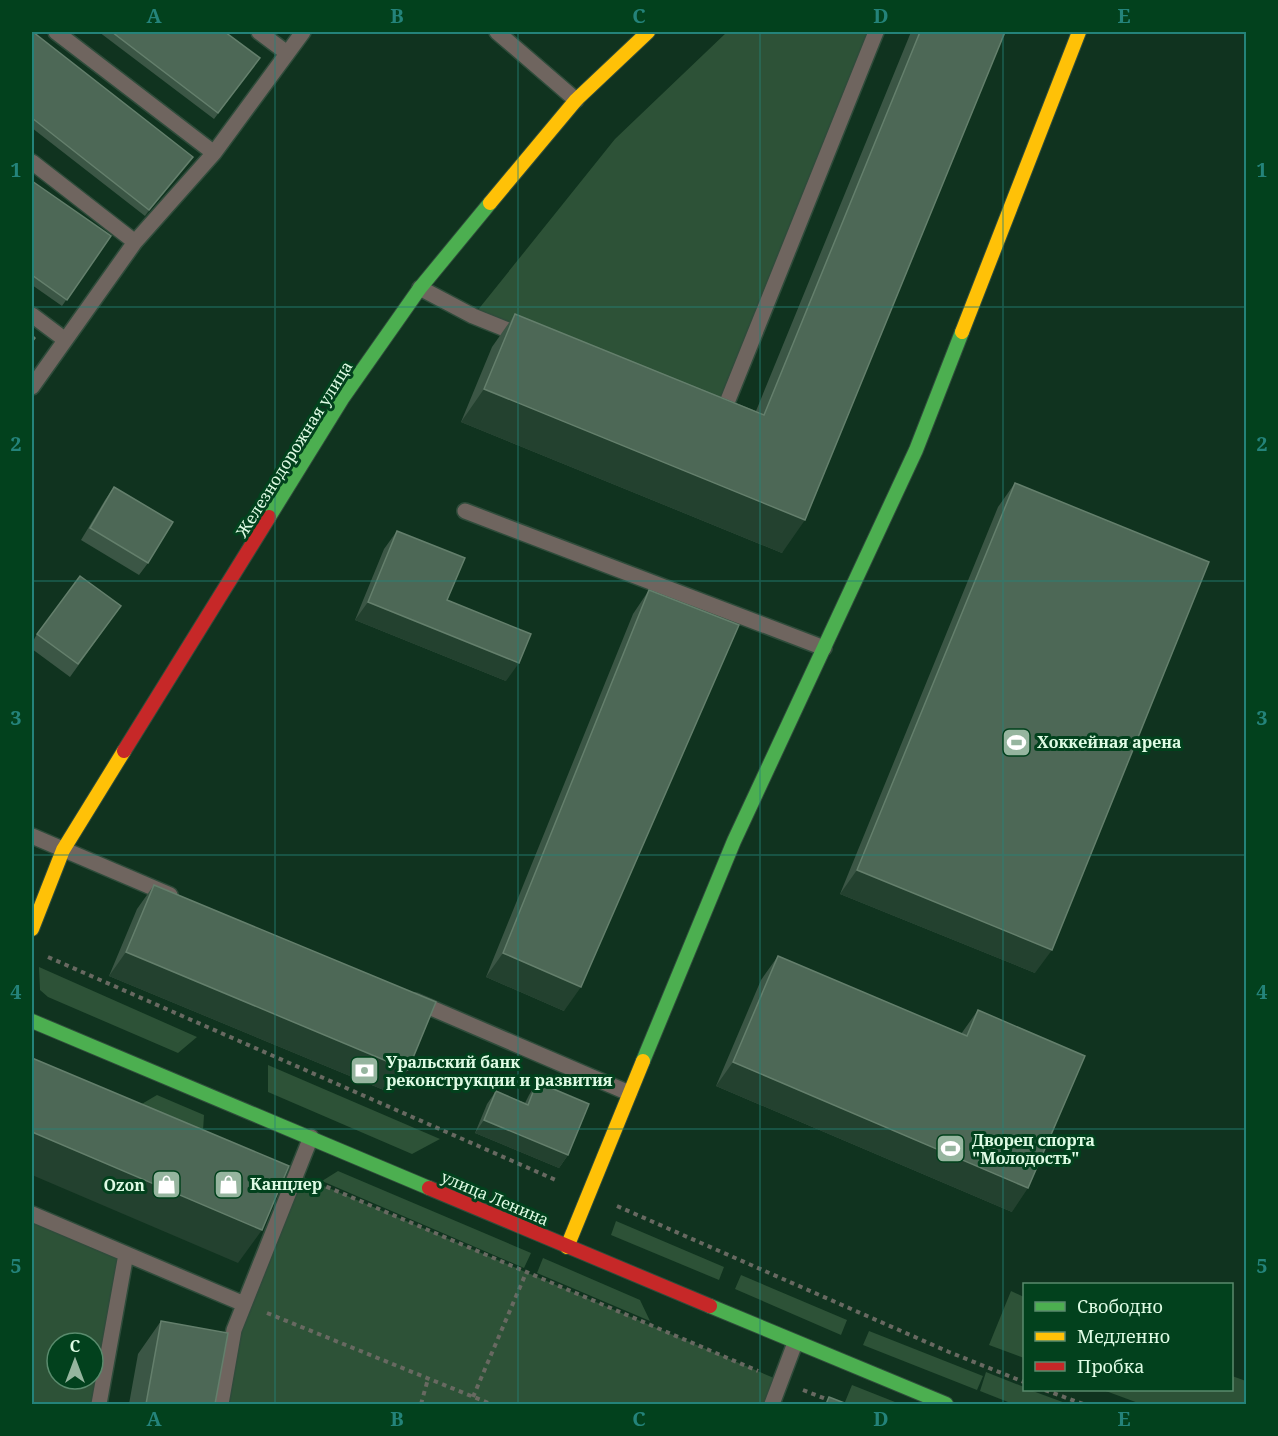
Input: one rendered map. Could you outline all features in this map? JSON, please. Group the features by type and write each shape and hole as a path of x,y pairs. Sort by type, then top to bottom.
{"street":[{"name":"Железнодорожная улица","path":"32,929 63,850 342,399 420,288 576,100 648,32"},
{"path":"567,1247 734,841 916,450 1079,32"},
{"name":"улица Ленина","path":"32,1021 795,1343 946,1404"}],"lane":[{"path":"56,32 214,153"},
{"path":"259,32 287,53"},
{"path":"32,387 135,242 214,153 303,32"},
{"path":"497,32 576,100"},
{"path":"700,406 722,415 876,32"},
{"path":"32,162 135,242"},
{"path":"420,288 473,316 538,342"},
{"path":"32,315 64,339"},
{"path":"465,511 824,648"},
{"path":"32,836 183,901"},
{"path":"401,995 629,1093"},
{"path":"221,1404 234,1330 311,1137"},
{"path":"32,1215 244,1304"},
{"path":"99,1404 126,1254"},
{"path":"772,1404 795,1343"}],"path":[{"path":"42,955 938,1348 1023,1382"},
{"path":"473,1397 526,1273 839,1404"},
{"path":"244,1304 491,1404"},
{"path":"421,1404 428,1379"},
{"path":"1050,1391 1083,1404"}],"green space":[{"path":"727,32 876,32 722,415 473,316 615,139"},
{"path":"39,967 197,1037 178,1053 48,997 40,990"},
{"path":"268,1065 440,1139 412,1154 268,1092"},
{"path":"157,1095 204,1115 203,1131 140,1105"},
{"path":"338,1171 531,1253 524,1268 322,1181"},
{"path":"296,1174 781,1381 772,1404 221,1404 234,1330"},
{"path":"32,1214 126,1254 105,1371 105,1331 45,1331 45,1391 101,1391 99,1404 32,1404"},
{"path":"616,1221 724,1267 719,1280 611,1235"},
{"path":"543,1258 640,1300 650,1321 537,1273"},
{"path":"741,1275 847,1320 841,1335 735,1289"},
{"path":"1011,1291 1023,1297 1023,1358 989,1345"},
{"path":"869,1331 983,1376 977,1390 863,1345"},
{"path":"986,1372 1023,1387 1023,1391 1033,1391 1068,1404 1013,1404 980,1391"},
{"path":"1233,1376 1246,1381 1246,1404 1141,1404 1106,1391 1233,1391"},
{"path":"852,1385 900,1404 845,1402"}],"building":[{"path":"32,32 193,157 149,210 32,118"},
{"path":"112,32 225,32 260,58 218,113"},
{"path":"920,32 1005,32 805,520 484,389 515,314 764,415"},
{"path":"32,181 111,236 67,300 32,275"},
{"path":"1015,483 1209,562 1052,950 857,870"},
{"path":"114,487 173,522 148,563 90,528"},
{"path":"397,531 465,558 447,600 531,634 519,663 368,602"},
{"path":"80,576 121,606 78,664 37,634"},
{"path":"649,590 739,625 581,987 503,953"},
{"path":"154,885 436,1002 408,1070 126,952"},
{"name":"Дворец спорта \"Молодость\"","path":"778,956 967,1036 978,1010 1085,1056 1028,1188 733,1062"},
{"path":"32,1058 289,1166 262,1230 32,1132"},
{"path":"537,1082 589,1104 568,1155 484,1120 496,1091 528,1105"},
{"path":"161,1321 228,1333 215,1404 146,1404"},
{"path":"829,1397 847,1404 826,1404"}],"traffic: fast":[{"path":"269,517 342,399 420,288 490,203"},
{"path":"643,1061 734,841 916,450 962,332"},
{"path":"32,1021 429,1188"},
{"path":"710,1306 946,1404"}],"traffic: slow":[{"path":"490,203 576,100 648,32"},
{"path":"962,332 1079,32"},
{"path":"32,929 63,850 124,751"},
{"path":"567,1247 643,1061"}],"traffic: jam":[{"path":"124,751 269,517"},
{"path":"429,1188 710,1306"}],"place":[{"name":"Хоккейная арена","path":"1016,742"},
{"name":"Уральский банк реконструкции и развития","path":"365,1071"},
{"name":"Дворец спорта \"Молодость\"","path":"951,1149"},
{"name":"Канцлер","path":"229,1184"},
{"name":"Ozon","path":"166,1185"}]}
